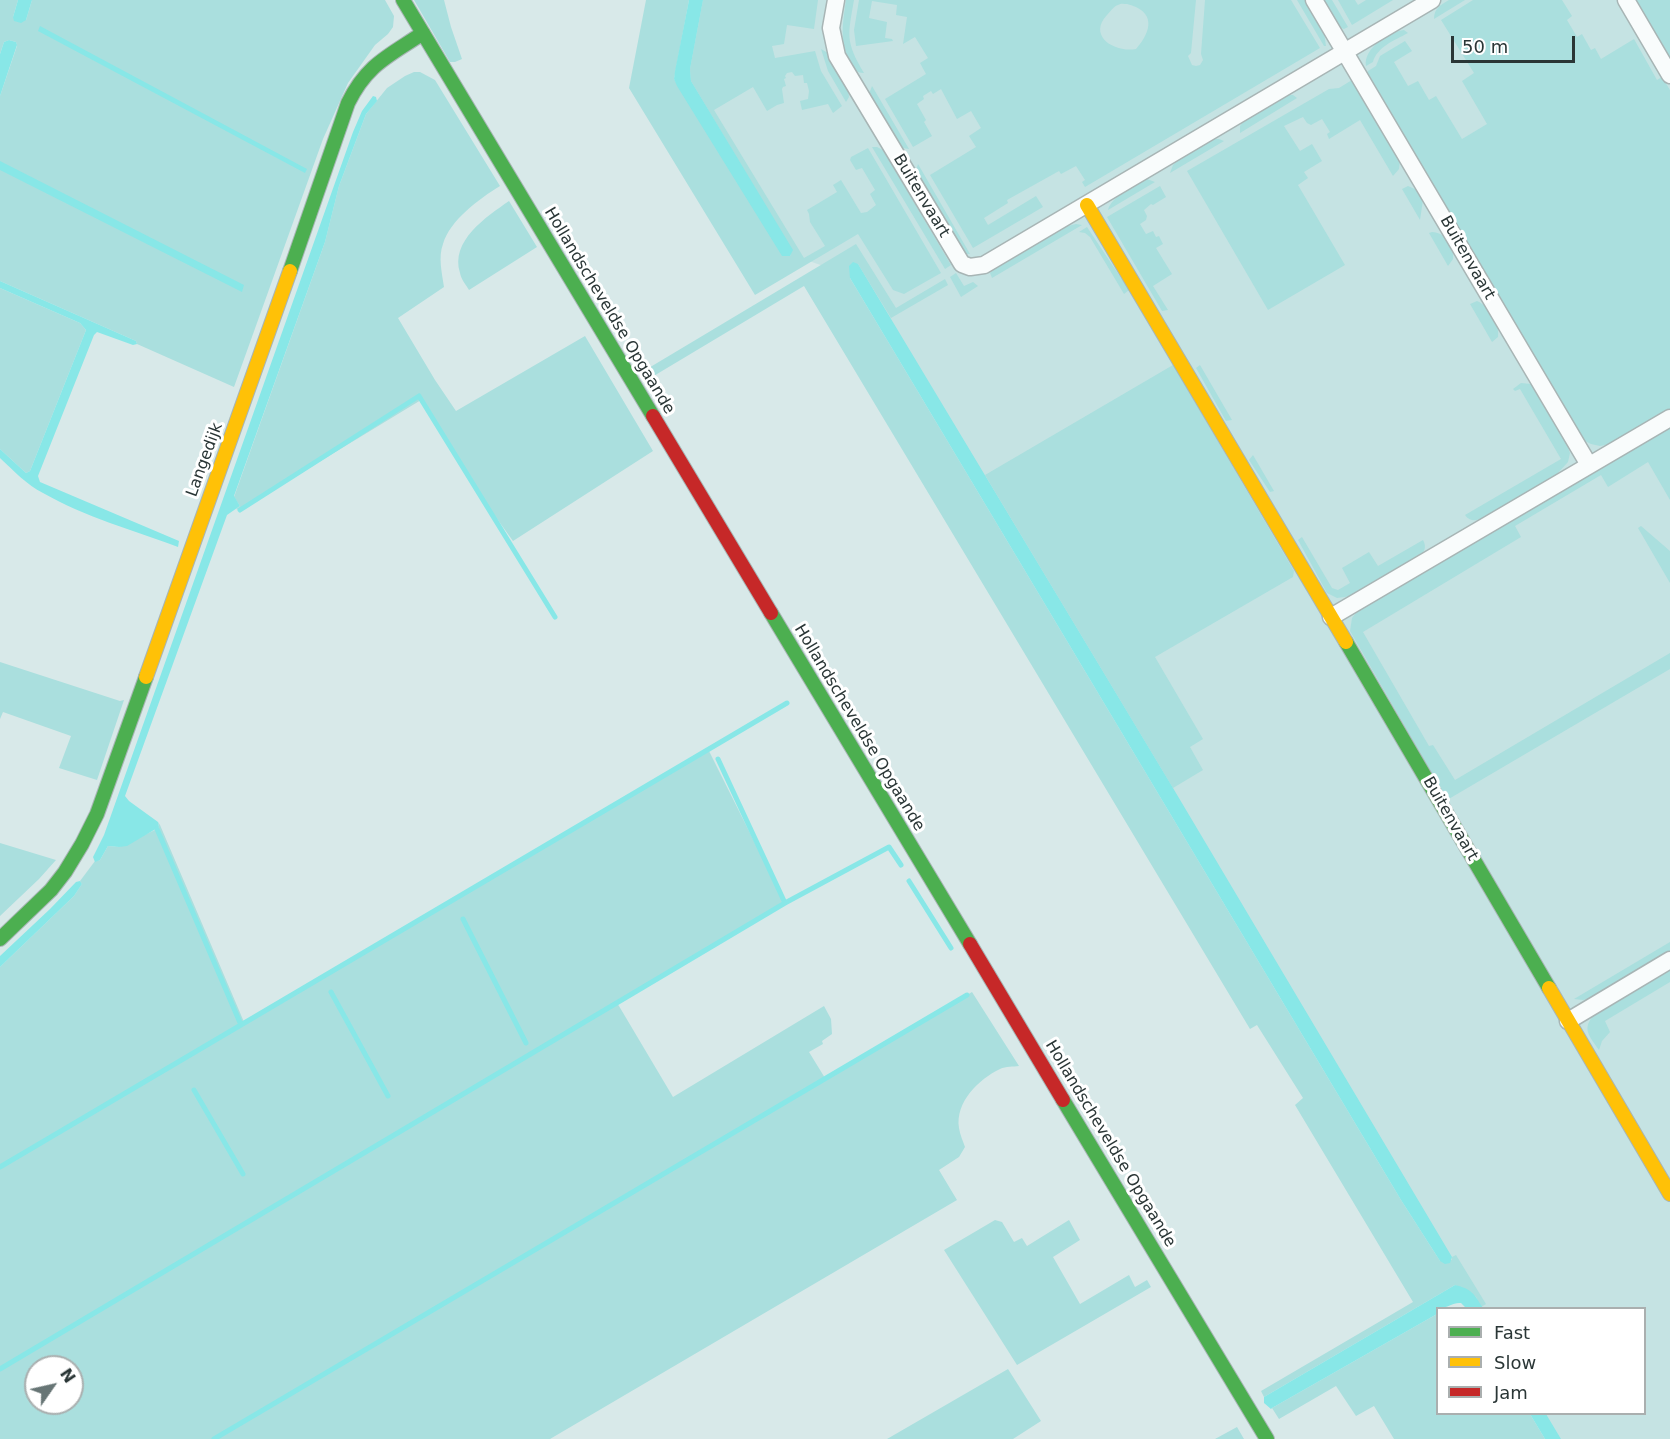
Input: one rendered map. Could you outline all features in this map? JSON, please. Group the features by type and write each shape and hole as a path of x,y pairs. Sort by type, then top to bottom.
{"street":[{"path":"404,0 423,33"},
{"name":"Buitenvaart","path":"836,0 831,28 837,56 962,264 970,267 984,265 1432,0"},
{"name":"Buitenvaart","path":"1314,0 1589,465"},
{"path":"1626,0 1670,75"},
{"name":"Langedijk","path":"0,939 42,900 56,883 78,850 97,814 348,103 365,74 423,33"},
{"name":"Hollandscheveldse Opgaande","path":"423,33 1267,1439"},
{"name":"Buitenvaart","path":"1087,205 1670,1194"},
{"path":"1331,617 1670,418"},
{"path":"1568,1021 1670,960"}],"shaded area":[{"path":"0,0 18,0 13,17 26,20 32,0 385,0 394,16 393,27 375,45 348,83 323,139 234,387 0,281 0,96 17,46 16,42 9,40 4,42 0,54"},
{"path":"18,0 32,0 26,20 21,23 14,21 13,17"},
{"path":"414,0 444,0 462,59 450,62"},
{"path":"646,0 689,0 674,79 790,256 792,250 691,81 690,69 703,0 818,0 814,29 787,25 784,44 772,46 775,58 815,51 821,71 842,106 833,113 828,104 802,110 800,101 808,99 807,83 804,83 803,75 795,76 792,72 787,73 784,79 786,86 782,89 784,103 767,111 753,87 714,110 804,258 825,246 810,222 807,210 837,192 833,185 841,180 861,213 867,212 876,205 870,194 875,190 862,168 856,170 850,160 851,157 868,148 941,273 904,294 893,290 858,234 755,295 629,88"},
{"path":"689,0 703,0 690,69 691,81 793,250 790,256 782,256 674,79"},
{"path":"698,0 1670,0 1670,1439 1554,1439 1539,1415 1646,1415 1646,1307 1474,1307 858,278 786,253 683,80"},
{"path":"846,0 854,0 850,38 854,53 864,73 854,69 844,47"},
{"path":"859,0 1196,0 1191,53 1188,56 1192,65 1196,66 1200,65 1203,60 1201,54 1205,0 1291,0 1320,48 1085,187 1082,182 1085,180 1076,166 1061,174 1059,171 1007,200 1008,203 984,218 988,225 1036,196 1043,207 973,248 930,175 976,147 969,136 981,128 971,111 957,119 941,89 933,94 931,91 917,104 932,136 913,147 885,99 926,74 920,63 928,58 915,37 903,44 907,17 896,15 897,5 872,1 869,18 887,22 885,38 893,41 856,46 854,30","holes":["1120,4 1143,11 1148,22 1148,29 1141,42 1136,49 1128,50 1112,46 1102,36 1100,30 1102,23 1107,15"]},
{"path":"1297,0 1305,0 1324,32 1326,46 1324,46"},
{"path":"1323,0 1332,0 1348,27 1344,29 1339,27"},
{"path":"1338,0 1355,0 1358,5 1366,0 1393,0 1352,25"},
{"path":"1449,0 1465,0 1434,19 1437,9"},
{"path":"1473,0 1562,0 1572,16 1567,20 1577,37 1582,34 1591,50 1595,48 1601,59 1634,39 1657,80 1662,77 1670,90 1670,409 1610,444 1600,446 1583,440 1367,73 1376,66 1380,56 1405,41 1412,51 1394,62 1408,86 1418,81 1429,100 1436,96 1462,139 1487,124 1462,81 1474,73 1441,20"},
{"path":"1635,0 1670,0 1670,60"},
{"path":"40,26 307,169 305,173 38,31"},
{"path":"1404,30 1408,33 1382,48 1373,62 1366,66 1369,53 1378,42 1391,34"},
{"path":"9,40 16,42 17,45 0,96 0,54 4,42"},
{"path":"821,49 828,53 848,90 849,97 846,102 828,71"},
{"path":"414,72 420,72 435,80 500,186 466,211 447,235 441,254 444,287 398,318 435,380 456,411 585,336 653,451 513,541 480,495 421,400 240,510 236,509 240,506 234,497 325,242 339,186 366,114 387,88"},
{"path":"1352,80 1400,160 1399,169 1393,176 1360,120 1329,139 1327,134 1330,132 1322,119 1311,125 1303,117 1284,126 1300,151 1312,144 1322,161 1304,172 1308,178 1298,185 1345,265 1268,310 1187,171 1329,89 1339,88"},
{"path":"872,86 909,149 902,148 869,94"},
{"path":"1289,95 1297,98 1240,133 1240,126 1243,122"},
{"path":"373,96 377,101 366,114 339,186 325,242 234,496 240,506 227,515 125,796 158,822 159,827 127,846 108,846 100,860 95,862 93,857 104,835 353,132 362,111"},
{"path":"1213,139 1224,141 1170,173 1177,161"},
{"path":"872,147 883,150 951,265 945,269"},
{"path":"0,161 244,285 242,292 0,170"},
{"path":"918,164 970,254 965,254 915,173"},
{"path":"1147,179 1155,182 1108,210 1118,196"},
{"path":"1160,186 1166,197 1144,210 1146,220 1140,224 1146,234 1153,231 1156,237 1159,236 1163,244 1156,248 1172,274 1153,286 1168,310 1162,311 1107,217"},
{"path":"1408,186 1417,190 1423,200 1420,220 1402,189"},
{"path":"509,201 537,247 469,290 460,273 458,261 460,250 465,240 481,222"},
{"path":"1082,225 992,278 990,273 993,269 1064,227"},
{"path":"1087,227 1129,290 1124,294 1090,237 1079,232"},
{"path":"1429,233 1441,234 1451,245 1453,259 1448,266"},
{"path":"856,244 896,308 945,279 948,285 891,318 858,264 850,278 1401,1200 1440,1261 1452,1260 1452,1257 1456,1255 1486,1304 1481,1307 1476,1297 1455,1285 1264,1397 1261,1391 1413,1302 1295,1105 1303,1098 1257,1025 1250,1029 804,286 652,377 647,369"},
{"path":"853,262 858,264 1173,788 1452,1257 1450,1263 1445,1264 1440,1261 1401,1200 850,278 849,266"},
{"path":"956,273 964,286 973,282 978,286 961,297 950,277"},
{"path":"0,281 136,341 137,344 133,345 97,332 94,335 38,476 40,482 179,541 178,547 59,502 37,490 0,458 0,449 26,473 30,471 86,330 80,323 0,288"},
{"path":"0,288 80,323 86,330 30,471 26,473 0,449"},
{"path":"1477,301 1486,307 1497,326 1498,337 1492,342 1470,304"},
{"path":"1173,365 1294,571 1293,577 1155,657 1203,739 1190,747 1203,770 1173,788 985,475"},
{"path":"1200,365 1232,420 1226,421 1196,368"},
{"path":"1521,383 1531,384 1535,389 1565,440 1570,453 1568,462 1556,475 1481,519 1470,519 1465,515 1561,459 1520,389 1515,391 1513,389"},
{"path":"1670,426 1670,500 1648,462 1608,487 1601,475 1515,526 1521,537 1363,632 1429,746 1433,745 1455,780 1670,653 1670,669 1447,800 1350,631 1352,618 1359,609"},
{"path":"1253,455 1274,491 1270,492 1249,460"},
{"path":"1641,526 1670,551 1670,583 1638,528"},
{"path":"1302,537 1332,588 1338,590 1350,583 1342,568 1369,552 1378,566 1423,540 1425,548 1420,555 1352,596 1337,598 1327,593 1298,540"},
{"path":"0,662 120,701 124,700 97,780 59,768 71,736 3,712 0,719"},
{"path":"708,749 785,903 616,1001 673,1097 824,1006 831,1019 832,1034 822,1041 823,1044 809,1052 825,1078 972,992 1019,1066 1005,1067 992,1073 970,1092 961,1109 959,1131 965,1147 959,1157 939,1170 957,1200 550,1439 0,1439 0,967 74,896 82,884 80,881 95,861 100,860 108,846 119,847 157,829 158,822 244,1022"},
{"path":"0,843 56,860 0,916"},
{"path":"80,881 82,884 74,896 0,967 0,956 76,882"},
{"path":"1670,942 1670,951 1588,999 1574,999"},
{"path":"1670,970 1670,982 1605,1021 1610,1032 1602,1041 1599,1050 1589,1034 1589,1021 1598,1011"},
{"path":"995,1220 1002,1222 1014,1242 1022,1238 1027,1246 1069,1220 1080,1240 1053,1257 1080,1304 1129,1275 1135,1287 1147,1280 1151,1287 1017,1365 944,1250"},
{"path":"1455,1285 1472,1293 1482,1307 1465,1307 1458,1303 1436,1307 1436,1315 1271,1409 1264,1403 1264,1397"},
{"path":"1436,1315 1436,1415 1531,1415 1545,1439 1394,1439 1374,1406 1356,1416 1336,1386 1279,1419 1272,1408"},
{"path":"1008,1369 1041,1421 1013,1439 887,1439"},
{"path":"1531,1415 1547,1415 1561,1439 1545,1439"},
{"path":"1237,1427 1244,1439 1215,1439"}],"waterway":[{"path":"240,510 419,396 555,617"},
{"path":"0,1167 787,703"},
{"path":"0,1369 785,903 718,759"},
{"path":"157,829 241,1025"},
{"path":"785,903 889,847 901,865"},
{"path":"909,881 951,948"},
{"path":"463,919 526,1043"},
{"path":"331,992 388,1096"},
{"path":"214,1439 967,995"},
{"path":"194,1090 243,1174"}],"traffic: fast":[{"path":"403,0 653,416"},
{"path":"290,271 348,103 355,90 380,62 423,33"},
{"path":"771,613 970,944"},
{"path":"1346,642 1549,988"},
{"path":"0,939 51,890 82,844 97,814 146,677"},
{"path":"1063,1100 1267,1439"}],"traffic: slow":[{"path":"1087,205 1346,642"},
{"path":"146,677 290,271"},
{"path":"1549,988 1670,1194"}],"traffic: jam":[{"path":"653,416 771,613"},
{"path":"970,944 1063,1100"}]}
